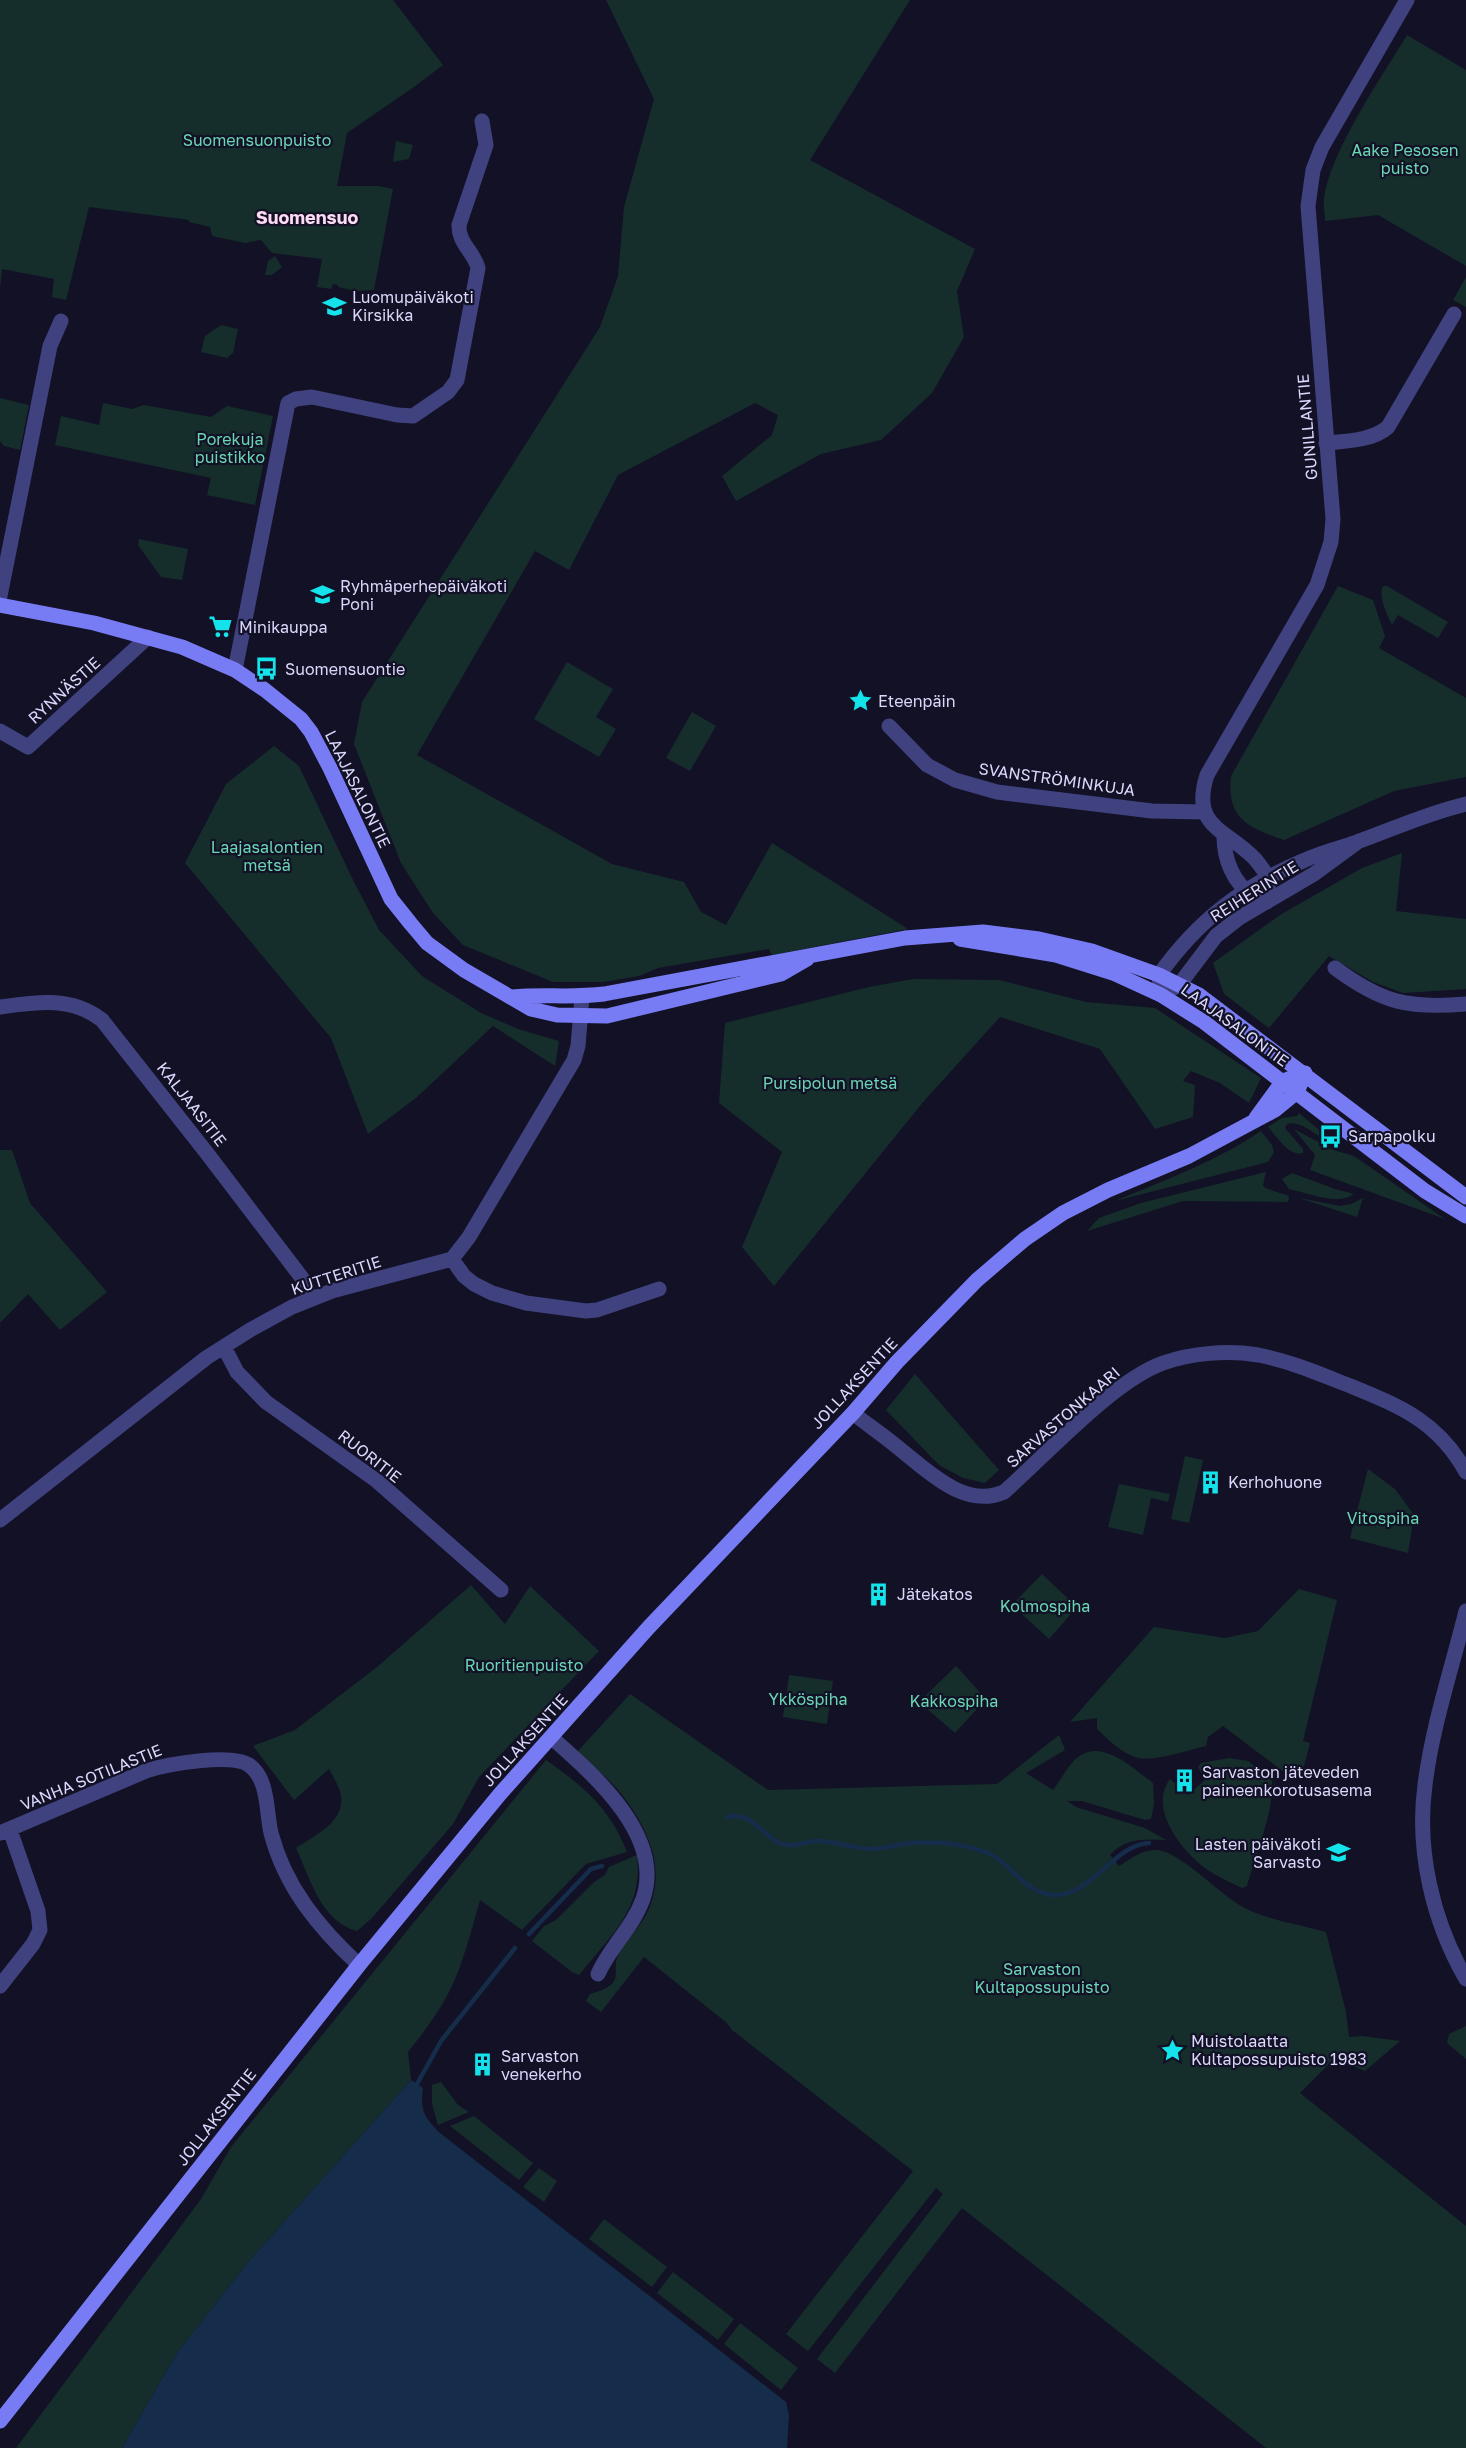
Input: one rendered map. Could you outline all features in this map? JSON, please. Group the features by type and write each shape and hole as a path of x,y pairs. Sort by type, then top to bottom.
{"main road":[{"name":"LAAJASALONTIE","path":"0,605 94,623 148,637 208,657 235,670 288,708 311,732 391,899 411,924 427,943 464,970 531,1009 557,1015 607,1016 781,974 813,956"},
{"name":"LAAJASALONTIE","path":"513,997 538,994 582,997 629,990 905,938 983,932 1039,939 1092,951 1159,975 1199,995 1466,1197"},
{"name":"LAAJASALONTIE","path":"949,936 980,944 1056,955 1113,973 1161,995 1188,1010 1425,1191 1466,1216"},
{"path":"1283,1081 1305,1073"},
{"name":"JOLLAKSENTIE","path":"0,2421 359,1965 478,1819 720,1549 853,1413 897,1362 977,1280 1025,1239 1063,1213 1108,1190 1223,1140 1253,1121 1276,1101 1297,1092 1305,1073"},
{"name":"JOLLAKSENTIE","path":"1276,1101 1283,1081"}],"street":[{"name":"GUNILLANTIE","path":"1205,812 1203,791 1207,775 1317,585 1331,542 1333,519 1308,206 1309,186 1322,147 1407,0"},
{"path":"235,670 288,403 304,397 312,397 397,415 413,416 448,392 457,380 478,268 460,239 459,225 486,145 482,121"},
{"path":"1326,443 1372,436 1388,427 1454,315"},
{"path":"0,596 50,346 61,321"},
{"name":"RYNNÄSTIE","path":"0,731 28,747 148,637"},
{"name":"SVANSTRÖMINKUJA","path":"889,726 927,765 973,786 997,792 1152,811 1205,812"},
{"name":"REIHERINTIE","path":"1159,975 1176,951 1198,927 1245,890 1306,859 1434,812 1466,804"},
{"path":"1205,812 1224,837 1240,843 1268,878 1267,902 1245,890 1224,854 1224,837"},
{"name":"REIHERINTIE","path":"1161,995 1179,985 1216,936 1239,918 1314,874 1359,841"},
{"path":"1335,968 1390,1000 1406,1005 1466,1004"},
{"path":"1159,975 1161,995"},
{"path":"582,997 578,1046 571,1068 469,1237 452,1259 464,1276 474,1284 492,1293 535,1305 585,1311 597,1310 659,1289"},
{"name":"KALJAASITIE","path":"0,1007 33,1003 67,1003 85,1009 102,1020 302,1278 310,1299"},
{"name":"KUTTERITIE","path":"0,1520 206,1358 274,1316 310,1299 452,1259"},
{"name":"RUORITIE","path":"224,1347 237,1372 266,1402 377,1481 501,1590"},
{"name":"SARVASTONKAARI","path":"853,1413 941,1482 974,1495 996,1496 1004,1492 1093,1410 1140,1375 1162,1364 1203,1354 1240,1353 1299,1367 1415,1414 1447,1443 1466,1472"},
{"path":"1466,1611 1430,1758 1423,1811 1424,1845 1432,1895 1450,1952 1466,1979"},
{"path":"551,1737 611,1795 624,1811 642,1848 646,1862 646,1887 641,1904 629,1926 606,1957 598,1974"},
{"name":"VANHA SOTILASTIE","path":"5,1831 167,1764 224,1761 248,1764 264,1788 274,1843 288,1878 321,1929 359,1965"},
{"path":"0,1986 33,1944 40,1930 40,1920 5,1831"}],"green space":[{"name":"Suomensuonpuisto","path":"0,0 393,0 443,65 347,133 337,186 378,186 393,189 374,290 356,291 333,284 331,289 317,287 322,259 272,253 261,240 245,243 212,236 210,227 189,222 189,220 89,207 66,300 52,297 54,279 2,269 0,288"},
{"path":"606,0 910,0 810,160 975,249 957,291 964,337 932,393 881,440 821,454 736,501 722,476 772,435 778,415 755,403 618,475 569,570 535,551 417,755 612,864 684,882 701,912 726,925 772,843 908,929 772,955 769,949 658,968 639,976 603,982 553,982 463,945 433,913 401,863 354,744 362,702 600,327 618,276 624,207 654,99"},
{"name":"Aake Pesosen puisto","path":"1407,35 1466,70 1466,266 1378,215 1325,221 1324,198 1336,158 1358,115"},
{"path":"396,141 413,145 409,159 393,162"},
{"path":"275,256 282,267 272,275 265,275 268,261"},
{"path":"1466,277 1466,307 1453,300"},
{"path":"221,325 238,329 233,353 227,358 201,352 205,336"},
{"path":"0,398 29,405 20,450 4,446 0,441"},
{"name":"Porekuja puistikko","path":"103,403 132,409 144,405 211,417 227,406 273,416 255,505 207,495 211,478 55,445 61,416 99,425"},
{"path":"139,539 188,549 182,580 161,577 138,545"},
{"path":"1338,586 1373,600 1385,636 1379,648 1466,698 1466,777 1394,791 1284,840 1250,826 1236,812 1230,790 1231,776"},
{"path":"1383,586 1387,586 1448,622 1438,638 1398,615 1392,625 1382,600"},
{"path":"567,662 613,689 596,717 616,729 599,757 534,719"},
{"path":"692,712 716,726 690,771 666,758"},
{"name":"Laajasalontien metsä","path":"274,746 299,766 379,930 422,976 481,1013 518,1029 559,1041 555,1066 493,1026 416,1098 368,1134 331,1038 185,863 226,784"},
{"path":"1402,853 1396,911 1466,919 1466,989 1403,993 1373,982 1329,956 1269,1028 1224,994 1213,963 1280,915 1362,868"},
{"name":"Pursipolun metsä","path":"913,979 999,980 1086,1002 1155,1008 1261,1078 1249,1103 1220,1083 1191,1071 1183,1081 1195,1085 1193,1117 1155,1129 1100,1049 1000,1017 924,1101 774,1286 742,1247 782,1152 719,1103 725,1023 869,987"},
{"path":"1299,1113 1330,1139 1327,1142 1302,1126 1287,1124 1285,1128 1303,1149 1303,1153 1288,1149 1268,1127 1282,1118 1297,1116"},
{"path":"1294,1129 1333,1150 1354,1156 1445,1219 1310,1170 1315,1155"},
{"path":"1261,1131 1272,1145 1274,1152 1268,1162 1115,1201 1208,1161"},
{"path":"0,1150 12,1150 30,1203 107,1292 60,1330 28,1294 0,1323"},
{"path":"1266,1172 1263,1185 1265,1188 1289,1196 1288,1202 1183,1201 1087,1231 1099,1218 1141,1203"},
{"path":"1292,1173 1354,1194 1340,1199 1331,1199 1289,1189 1282,1179"},
{"path":"1299,1198 1340,1206 1363,1198 1357,1217"},
{"path":"915,1374 999,1470 985,1483 963,1478 939,1465 886,1410"},
{"path":"1185,1456 1203,1460 1189,1523 1171,1519"},
{"name":"Vitospiha","path":"1368,1469 1395,1489 1414,1515 1408,1553 1350,1538"},
{"path":"1119,1484 1170,1494 1168,1502 1151,1498 1143,1535 1108,1527"},
{"name":"Kolmospiha","path":"1042,1574 1077,1607 1049,1639 1012,1605"},
{"name":"Ruoritienpuisto","path":"471,1585 505,1624 530,1586 599,1651 479,1777 453,1824 372,1918 357,1931 345,1926 326,1909 312,1885 296,1848 327,1827 338,1813 341,1796 329,1769 294,1800 253,1746 295,1730 377,1667"},
{"path":"1299,1589 1337,1600 1303,1741 1310,1743 1302,1773 1284,1772 1223,1726 1208,1737 1206,1746 1160,1757 1142,1758 1130,1755 1110,1741 1097,1729 1097,1718 1070,1722 1154,1627 1225,1638 1258,1631"},
{"name":"Kakkospiha","path":"956,1666 986,1699 955,1733 919,1702"},
{"name":"Ykköspiha","path":"789,1675 833,1681 827,1724 783,1717"},
{"name":"Sarvaston Kultapossupuisto","path":"630,1694 768,1790 997,1784 1059,1735 1065,1750 1026,1773 1053,1790 1072,1763 1092,1751 1114,1756 1153,1783 1154,1804 1151,1819 1145,1820 1082,1801 1067,1801 1076,1807 1145,1828 1166,1840 1143,1840 1122,1845 1110,1855 1119,1866 1147,1851 1167,1852 1249,1910 1277,1920 1326,1932 1346,2012 1349,2037 1363,2036 1400,2041 1365,2071 1334,2059 1300,2093 1466,2226 1466,2448 1266,2448 962,2208 835,2373 817,2359 943,2194 936,2188 808,2351 786,2334 913,2171 732,2030 727,2023 644,1957 601,2012 586,2001 590,1994 611,1985 615,1980 618,1957 648,1911 656,1881 653,1853 635,1813 616,1787 577,1752"},
{"path":"1229,1758 1248,1761 1272,1780 1264,1833 1247,1886 1242,1888 1209,1871 1186,1851 1170,1828 1163,1803 1164,1790 1170,1779 1188,1795 1205,1780 1198,1767 1201,1763"},
{"path":"546,1760 572,1779 604,1810 627,1852 586,1864 522,1930 480,1900 458,1971 444,2002 408,2052 411,2080 249,2261 177,2353 122,2448 16,2448 201,2199 231,2147"},
{"path":"637,1855 638,1874 630,1906 613,1934 579,1975 532,1941 544,1926 556,1920 594,1882 605,1875 609,1867"},
{"path":"1466,2026 1466,2059 1447,2043 1449,2034"},
{"path":"441,2082 458,2105 469,2112 438,2125 432,2104 432,2085"},
{"path":"474,2116 533,2163 519,2180 450,2126"},
{"path":"539,2168 557,2181 544,2202 523,2187"},
{"path":"604,2219 667,2267 652,2287 589,2239"},
{"path":"673,2272 734,2319 718,2340 657,2293"},
{"path":"740,2323 798,2368 781,2390 724,2344"}],"water":[{"path":"411,2080 423,2088 424,2113 440,2133 786,2402 789,2415 787,2448 122,2448 177,2353 249,2261"}],"waterway":[{"path":"727,1817 746,1818 782,1844 818,1841 872,1849 904,1844 945,1843 966,1847 994,1856 1035,1890 1054,1895 1080,1888 1124,1852 1149,1843"},
{"path":"529,1934 591,1869 602,1866"},
{"path":"417,2084 441,2041 515,1948"}],"place":[{"name":"Luomupäiväkoti Kirsikka","path":"334,306"},
{"name":"Ryhmäperhepäiväkoti Poni","path":"322,595"},
{"name":"Minikauppa","path":"221,627"},
{"name":"Suomensuontie","path":"267,669"},
{"name":"Eteenpäin","path":"860,701"},
{"name":"Sarpapolku","path":"1330,1136"},
{"name":"Kerhohuone","path":"1210,1482"},
{"name":"Jätekatos","path":"879,1594"},
{"name":"Sarvaston jäteveden paineenkorotusasema","path":"1184,1781"},
{"name":"Lasten päiväkoti Sarvasto","path":"1339,1853"},
{"name":"Muistolaatta Kultapossupuisto 1983","path":"1173,2050"},
{"name":"Sarvaston venekerho","path":"483,2065"}],"district":[{"name":"Suomensuo","path":"307,217"}]}
